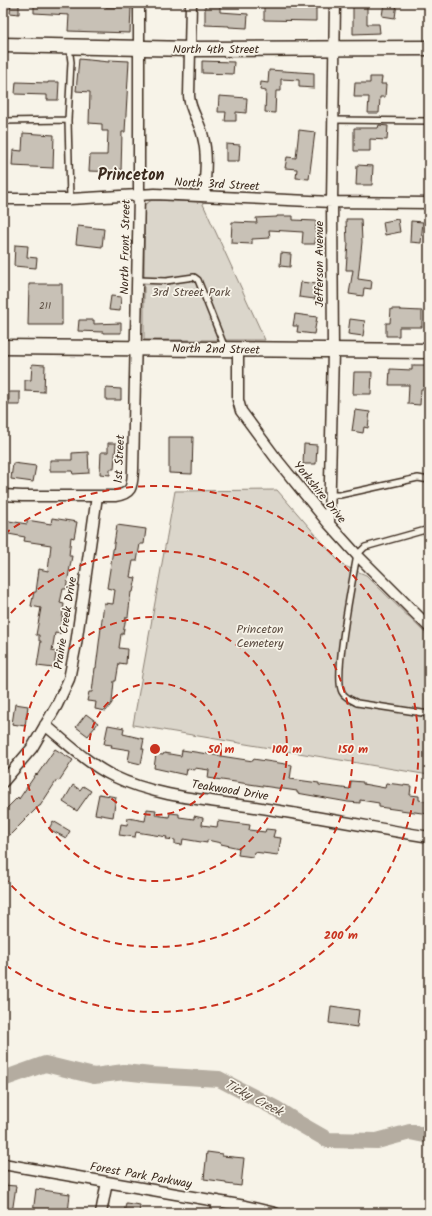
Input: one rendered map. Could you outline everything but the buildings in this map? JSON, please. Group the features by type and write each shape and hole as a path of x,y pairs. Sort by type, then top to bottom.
{"main road":[{"name":"North 4th Street","path":"3,45 138,49 429,48"},
{"name":"North 2nd Street","path":"3,347 429,351"}],"street":[{"name":"North Front Street","path":"137,348 139,3"},
{"path":"191,3 189,96 192,110 203,136 206,155 204,196"},
{"name":"Jefferson Avenue","path":"329,524 333,350 332,202 335,3"},
{"name":"North 3rd Street","path":"3,199 70,199 155,194 332,202 429,203"},
{"name":"1st Street","path":"3,495 97,496 125,494 130,490 133,475 137,348"},
{"name":"Yorkshire Drive","path":"232,349 238,400 242,411 278,461 329,524 357,555 429,627"},
{"name":"Prairie Creek Drive","path":"3,782 32,748 57,705 69,679 76,644 97,496"},
{"name":"Teakwood Drive","path":"45,725 89,761 112,776 137,786 173,794 429,837"},
{"name":"Forest Park Parkway","path":"3,1164 218,1201 275,1213"},
{"path":"101,1213 107,1182"},
{"path":"216,1213 218,1201"}],"lane":[{"path":"69,47 71,62 68,120 70,199"},
{"path":"3,121 68,120"},
{"path":"333,120 429,121"},
{"path":"138,280 166,281 194,277 198,280 232,349"},
{"path":"330,495 340,496 418,478 429,480"},
{"path":"429,529 365,547 357,555 340,659 341,692 347,698 357,703 429,714"}],"green space":[{"name":"3rd Street Park","path":"152,200 202,202 265,340 144,340 144,205"},
{"name":"Princeton Cemetery","path":"277,490 342,565 366,575 429,637 429,775 133,725 175,491"}],"waterway":[{"name":"Ticky Creek","path":"3,1079 45,1064 94,1076 124,1072 219,1079 275,1108 328,1140 377,1141 410,1132 429,1136"}],"district":[{"name":"Princeton","path":"131,174"}]}
